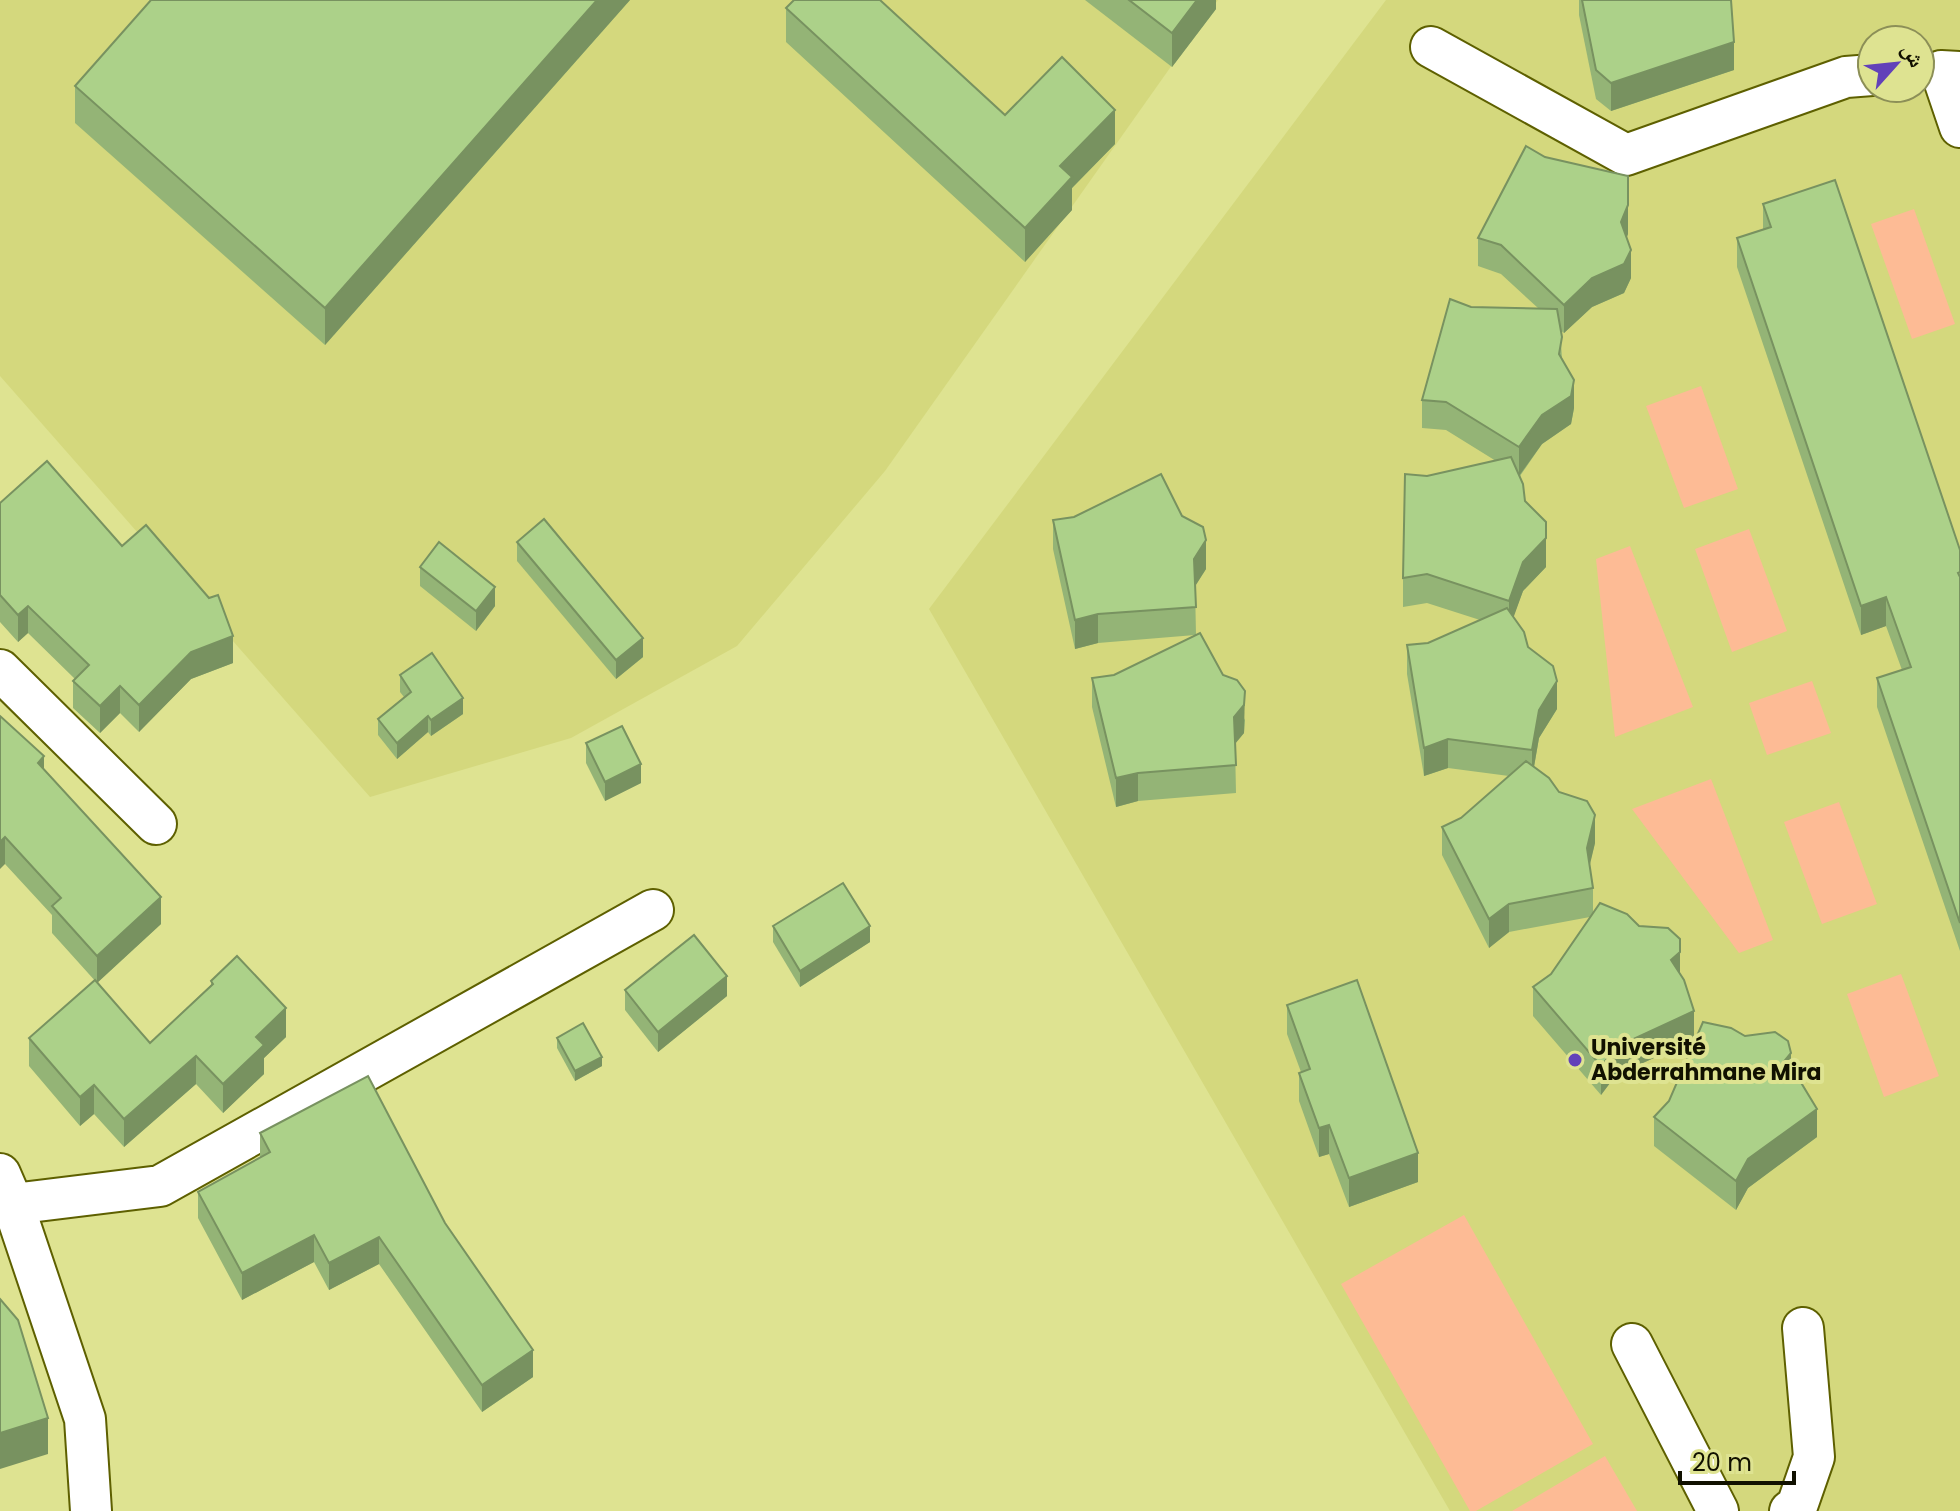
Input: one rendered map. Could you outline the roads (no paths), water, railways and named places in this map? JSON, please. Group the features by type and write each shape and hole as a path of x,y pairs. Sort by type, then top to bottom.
{"street":[{"path":"1431,47 1626,155 1846,77 1856,76"},
{"path":"1940,72 1960,127"},
{"path":"0,670 156,824"},
{"path":"91,1511 85,1419 6,1189 160,1186 653,910"},
{"path":"1790,1511 1797,1506 1814,1457 1803,1328"},
{"path":"1632,1344 1718,1511"}],"place":[{"name":"Université Abderrahmane Mira","path":"1575,1060"}]}
